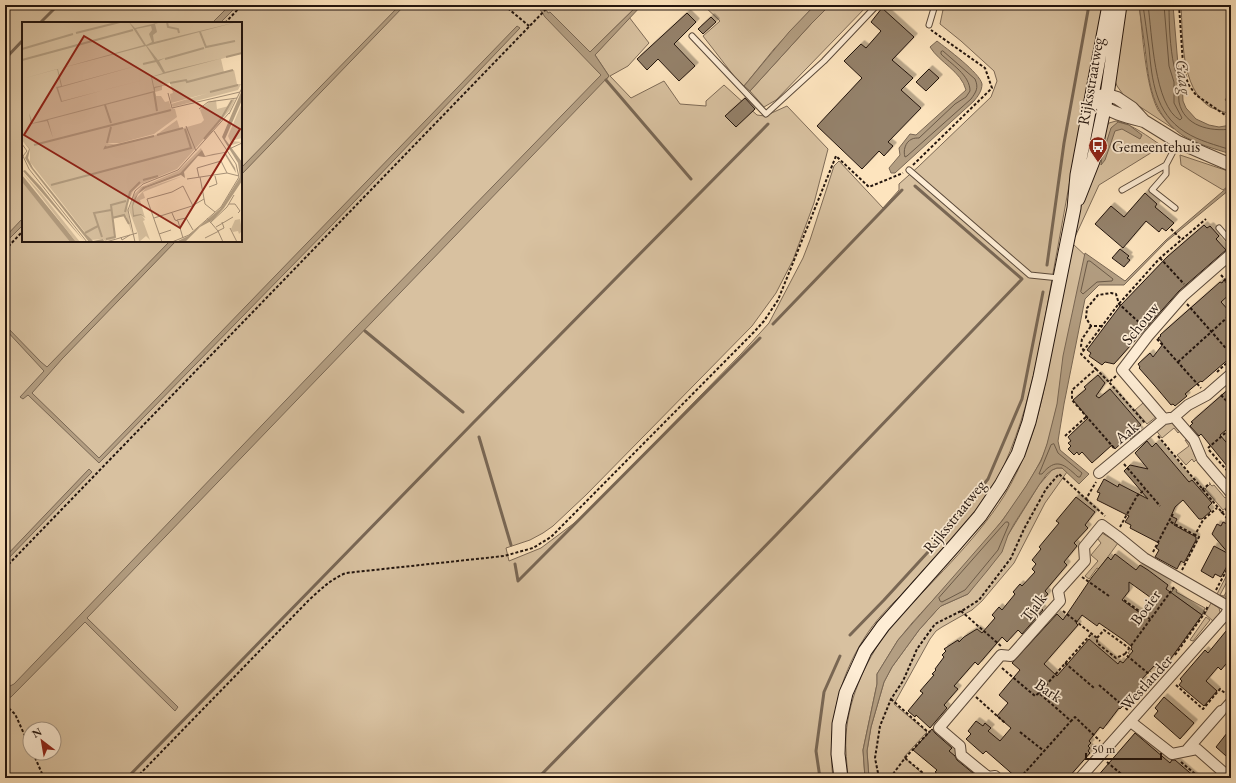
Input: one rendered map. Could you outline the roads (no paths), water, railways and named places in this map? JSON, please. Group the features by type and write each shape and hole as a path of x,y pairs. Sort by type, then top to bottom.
{"main road":[{"name":"Rijksstraatweg","path":"841,778 838,754 839,724 846,693 865,651 883,626 980,516 1001,485 1018,454 1029,422 1040,377 1074,208 1077,174 1109,5"},
{"name":"Rijksstraatweg","path":"1074,208 1093,161 1105,101 1120,5"}],"street":[{"path":"1092,97 1105,101 1127,116 1144,121 1178,142 1231,165"},
{"name":"Schouw","path":"1169,418 1122,370 1181,298 1231,254"},
{"path":"1231,374 1211,391 1169,418 1203,449 1202,459 1231,493"},
{"name":"Aak","path":"1099,473 1151,430 1169,418"},
{"name":"Tjalk","path":"997,778 995,776 988,777 961,755 960,746 939,728 1001,655 1012,655 1056,606 1060,601 1058,591 1085,561 1084,547 1102,525 1148,560 1212,598 1230,605"},
{"name":"Westlander","path":"1080,778 1226,614 1230,605"},
{"path":"1186,751 1230,701 1231,702"},
{"path":"1133,719 1172,754 1197,750 1230,778"}],"lane":[{"path":"692,36 766,114 824,61 877,5"},
{"path":"928,24 935,5"},
{"path":"1175,208 1152,190 1166,174 1166,165 1178,142"},
{"path":"1122,190 1166,165"},
{"path":"908,170 1030,274 1060,278"},
{"path":"1219,228 1231,242"}],"water":[{"path":"230,5 238,5 221,22 213,22"},
{"path":"400,5 405,5 242,174 242,167"},
{"path":"537,5 544,5 548,13 550,12 590,52 638,5 642,5 595,55 609,76 87,618 178,707 175,711 85,622 11,697 6,699 5,698 7,695 5,692 5,685 8,687 14,684 355,328 601,75 545,17"},
{"path":"815,5 830,5 750,91 744,86 789,32"},
{"path":"1139,5 1173,5 1178,65 1182,80 1183,101 1186,108 1196,119 1209,125 1219,127 1231,125 1231,154 1187,138 1172,126 1164,117 1153,96 1150,85"},
{"path":"517,26 520,28 332,225 99,463 28,395 23,399 20,397 44,371 5,329 5,325 47,367 169,242 175,242 62,359 32,393 99,458"},
{"path":"937,41 962,61 980,79 982,84 981,89 974,101 895,173 891,173 889,168 900,155 899,148 910,134 916,135 966,90 955,72 934,53 930,47"},
{"path":"1118,122 1129,125 1142,135 1140,139 1122,129 1115,131 1105,160 1101,165 1102,156 1111,128"},
{"path":"1229,186 1231,187 1231,191 1229,190 1167,241 1124,285 1099,285 1085,299 1058,441 1060,450 1089,474 1079,484 1062,468 1052,470 1047,474 1014,524 1002,552 987,571 968,594 941,606 919,630 892,667 884,682 871,727 867,751 869,778 865,778 863,750 877,684 877,674 898,640 1002,521 1041,461 1057,404 1063,356 1085,253 1125,281 1166,240"},
{"path":"22,219 22,226 5,243 5,237"},
{"path":"89,469 92,472 5,562 5,557"}],"waterway":[{"path":"41,22 58,5"},
{"path":"1047,265 1064,143 1089,5"},
{"path":"5,59 22,41"},
{"path":"606,80 691,179"},
{"path":"127,778 473,423 768,124"},
{"path":"538,778 777,534 1022,279 915,186"},
{"path":"773,324 902,190"},
{"path":"850,635 939,540 988,479 1022,399 1043,292"},
{"path":"365,331 463,412"},
{"path":"515,564 518,581 760,338"},
{"path":"479,437 511,545"},
{"path":"820,778 816,751 824,692 840,656"}],"place":[{"name":"Gemeentehuis","path":"1098,163"}],"water label":[{"name":"Gaag","path":"1184,77"}]}
